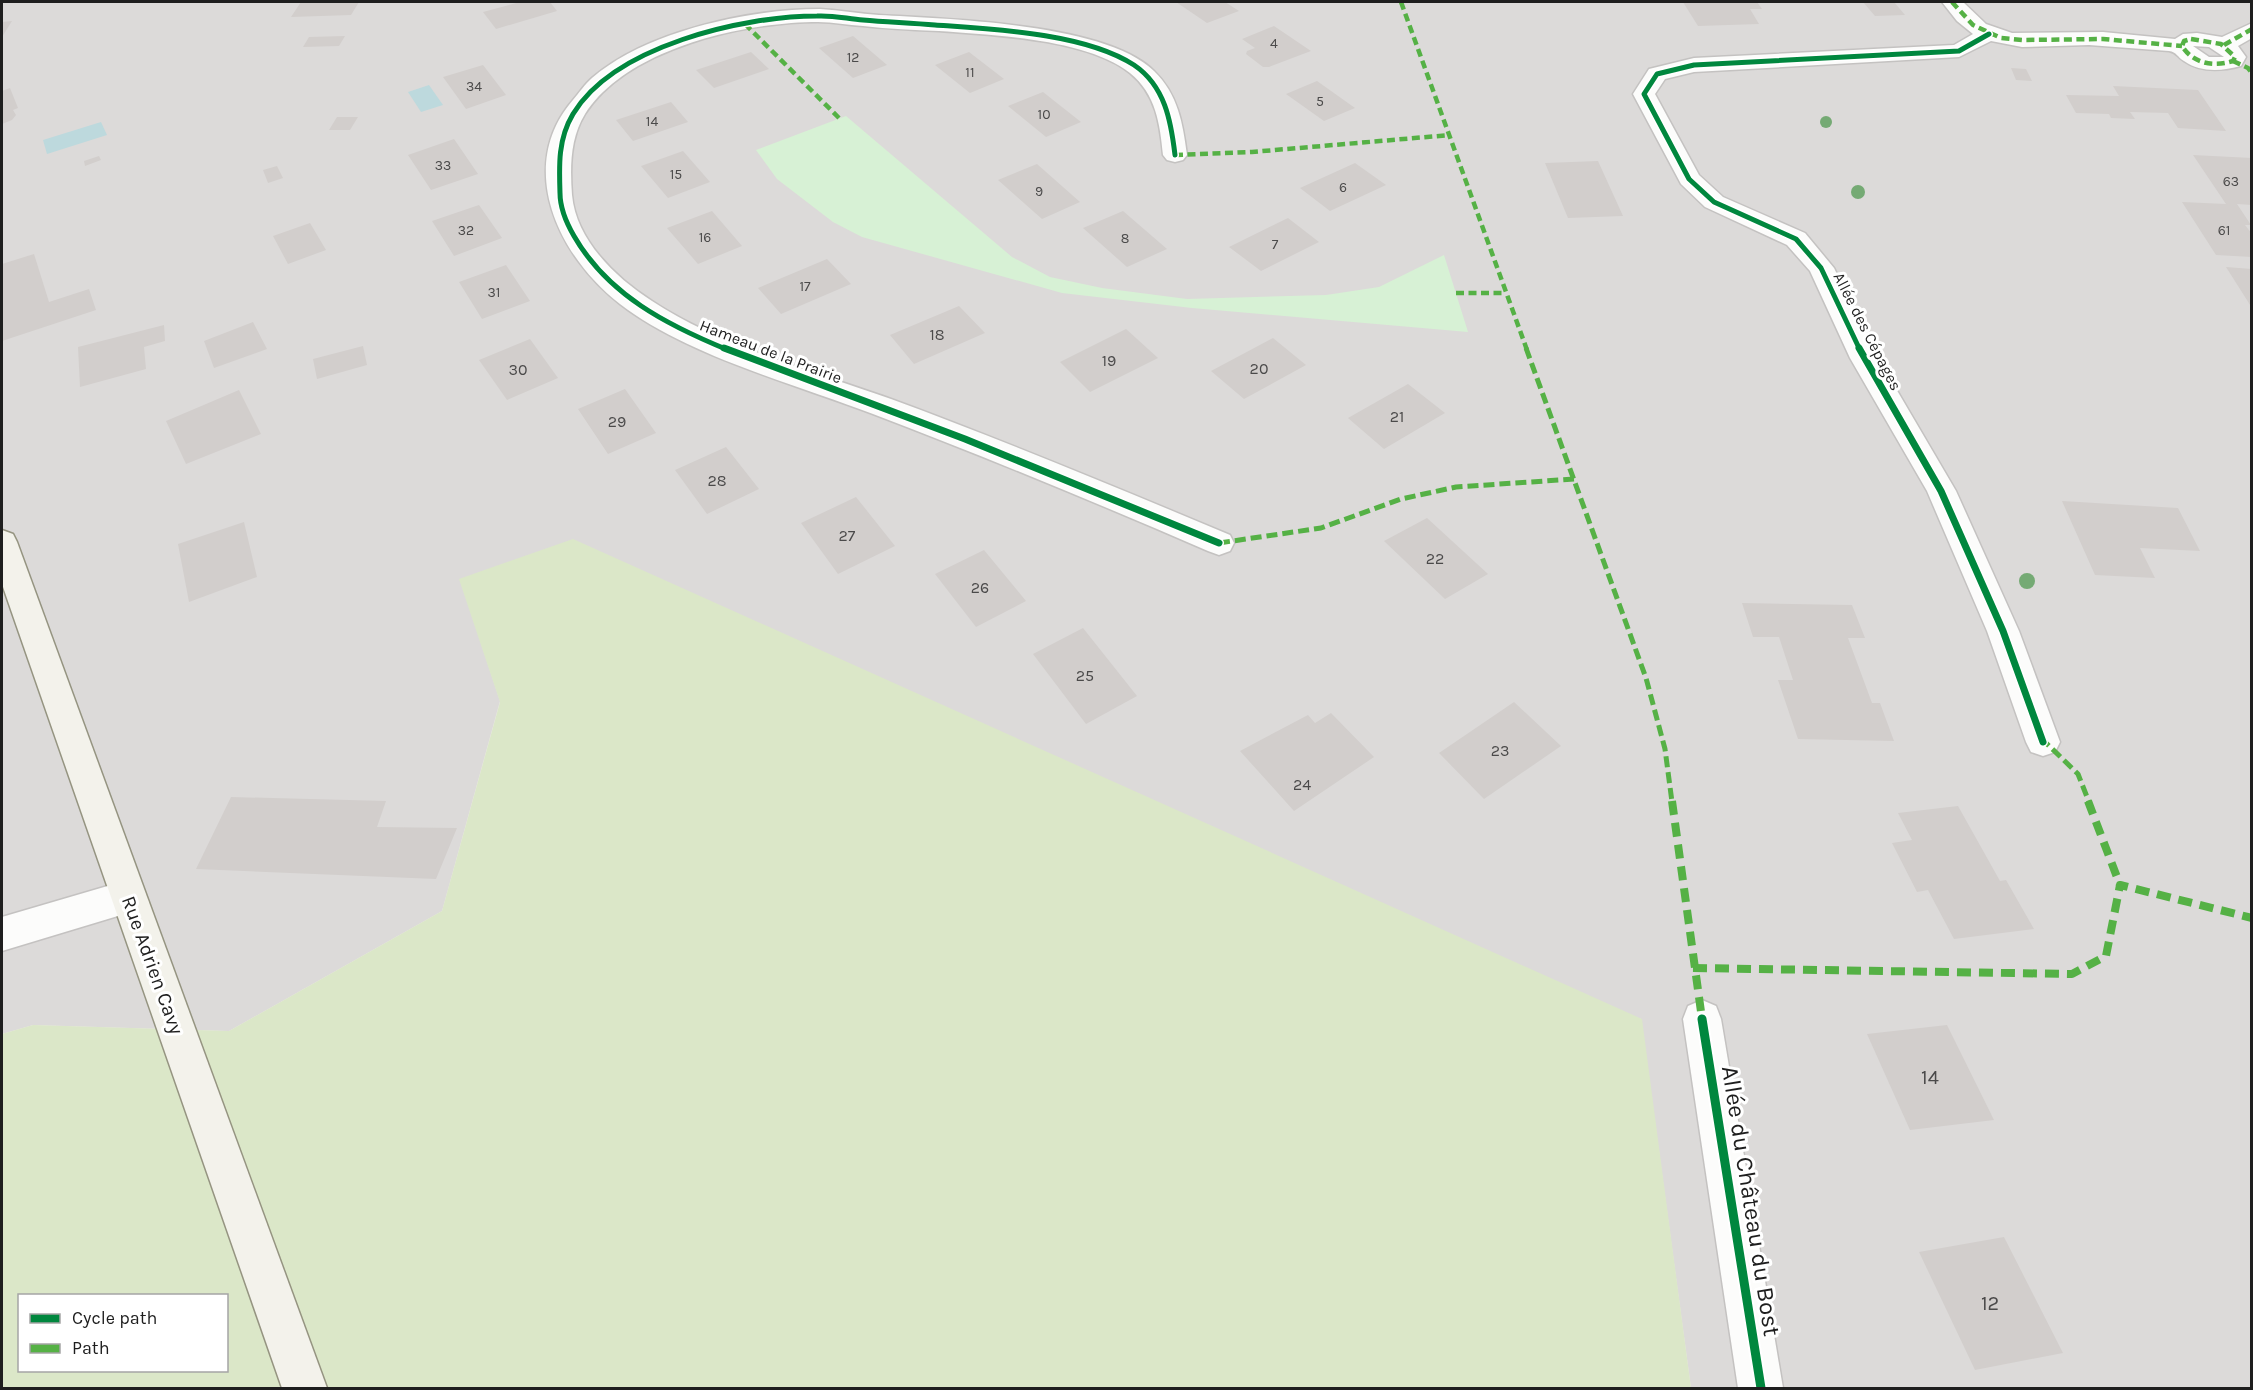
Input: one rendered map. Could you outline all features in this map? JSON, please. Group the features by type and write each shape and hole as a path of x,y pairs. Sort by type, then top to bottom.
{"main road":[{"name":"Rue Adrien Cavy","path":"2,542 304,1389"}],"street":[{"path":"1952,2 1972,25 1989,34 2016,42 2072,38 2119,38 2182,46 2192,57 2215,64 2236,60 2252,29"},
{"name":"Hameau de la Prairie","path":"1175,155 1171,112 1153,82 1132,64 1095,48 977,27 812,8 708,31 646,52 618,69 589,92 571,115 560,141 558,169 561,201 575,240 599,272 641,307 699,339 1023,460 1220,543"},
{"name":"Allée des Cépages","path":"1989,34 1959,51 1694,65 1657,74 1644,94 1689,179 1714,202 1796,239 1821,268 1864,358 1941,491 2003,631 2043,742"},
{"path":"2,934 128,897"},
{"name":"Allée du Château du Bost","path":"1702,1019 1761,1389"}],"shaded area":[{"path":"2,2 2251,2 2251,1388 1691,1388 1641,1019 460,579 500,701 442,911 229,1031 33,1025 2,1034"}],"green space":[{"path":"846,116 1012,257 1050,277 1102,288 1187,299 1326,295 1379,287 1444,255 1468,332 1192,308 1062,293 862,237 833,222 777,179 756,150"},
{"path":"573,539 1642,1019 1691,1388 2,1388 2,1034 33,1025 229,1031 442,911 500,702 459,579"}],"water":[{"path":"429,85 443,105 421,112 408,92"},
{"path":"101,122 107,135 47,154 43,140"}],"building":[{"path":"301,2 359,2 351,15 291,17"},
{"path":"520,2 550,2 557,11 496,29 483,12"},
{"path":"1176,2 1225,2 1239,11 1207,23"},
{"path":"1683,2 1757,2 1762,9 1750,9 1759,24 1698,26"},
{"path":"1863,2 1894,2 1905,15 1875,16"},
{"path":"12,21 2,37 2,22"},
{"path":"1274,26 1311,51 1269,67 1263,67 1246,54 1247,51 1255,48 1242,39"},
{"path":"345,36 339,46 303,47 309,37"},
{"path":"853,36 887,65 853,78 819,48"},
{"path":"751,52 769,69 714,88 696,70"},
{"path":"969,52 1004,79 970,93 935,65"},
{"path":"483,65 506,95 466,109 443,77"},
{"path":"2011,68 2026,69 2032,81 2016,80"},
{"path":"1317,81 1355,108 1324,121 1286,94"},
{"path":"2113,86 2198,90 2226,131 2178,128 2168,113 2130,112 2135,119 2111,118 2109,114 2076,113 2066,95 2119,96"},
{"path":"10,88 18,108 13,110 16,115 12,120 2,124 2,91"},
{"path":"1043,92 1081,122 1046,137 1008,106"},
{"path":"671,102 688,122 633,141 616,120"},
{"path":"337,117 358,117 350,130 329,130"},
{"path":"454,139 478,174 431,190 408,155"},
{"path":"683,151 710,182 668,198 641,166"},
{"path":"2193,155 2252,158 2252,205 2237,204 2251,225 2245,225 2252,234 2252,257 2216,255 2182,202 2226,204"},
{"path":"99,156 101,160 85,166 84,161"},
{"path":"1598,161 1623,216 1568,218 1545,163"},
{"path":"1355,163 1386,185 1330,211 1300,188"},
{"path":"1037,164 1080,202 1042,219 998,180"},
{"path":"277,166 283,178 268,183 263,170"},
{"path":"479,205 502,238 454,256 432,221"},
{"path":"712,211 742,246 698,264 667,228"},
{"path":"1123,211 1167,249 1127,267 1083,228"},
{"path":"1288,218 1319,242 1261,271 1229,247"},
{"path":"310,223 326,250 288,264 273,236"},
{"path":"34,254 49,302 89,289 96,310 2,341 2,264"},
{"path":"827,259 851,284 781,314 758,288"},
{"path":"506,265 530,301 482,319 459,282"},
{"path":"2226,267 2252,269 2252,308"},
{"path":"959,306 985,333 914,364 890,335"},
{"path":"253,322 267,349 214,368 204,341"},
{"path":"164,325 165,341 144,347 146,369 80,387 78,347"},
{"path":"1126,329 1158,358 1090,392 1060,362"},
{"path":"1273,338 1306,365 1244,399 1211,371"},
{"path":"530,339 558,378 507,400 479,360"},
{"path":"363,346 367,365 317,379 313,359"},
{"path":"1408,384 1445,413 1384,449 1348,418"},
{"path":"625,389 656,433 608,454 578,409"},
{"path":"239,390 261,434 186,464 166,421"},
{"path":"726,447 759,489 707,514 675,470"},
{"path":"856,497 895,546 838,574 801,523"},
{"path":"2062,501 2178,508 2200,551 2140,548 2155,578 2095,575"},
{"path":"1427,518 1488,574 1445,599 1384,541"},
{"path":"244,522 257,577 189,602 178,544"},
{"path":"984,550 1026,601 976,627 935,574"},
{"path":"1742,603 1852,605 1865,638 1848,638 1872,703 1880,703 1894,741 1798,739 1778,680 1793,680 1779,637 1753,637"},
{"path":"1083,628 1137,696 1086,724 1033,654"},
{"path":"1514,702 1561,746 1484,799 1439,753"},
{"path":"1331,713 1374,757 1294,811 1240,751 1308,715 1315,723"},
{"path":"231,797 386,801 377,827 457,828 436,879 196,869"},
{"path":"1958,806 2000,881 2006,880 2034,929 1954,939 1928,890 1917,892 1892,843 1912,840 1898,813"},
{"path":"1947,1025 1994,1120 1910,1130 1867,1034"},
{"path":"2004,1237 2063,1353 1975,1370 1919,1252"}],"marked path":[{"path":"1401,2 1646,678 1665,749 1702,1019"},
{"path":"1952,2 1973,25 2001,38 2012,40 2103,39 2182,46"},
{"path":"745,24 839,118"},
{"path":"2224,45 2252,29"},
{"path":"2191,39 2210,40 2221,44 2227,47 2235,57 2233,61 2219,64 2197,60 2191,57 2182,46 2184,41 2191,39"},
{"path":"2233,61 2248,68 2252,73"},
{"path":"1175,155 1252,152 1450,135"},
{"path":"1456,293 1506,293"},
{"path":"1219,543 1321,528 1401,499 1456,487 1574,479"},
{"path":"2041,738 2078,774 2120,885"},
{"path":"1693,968 2072,974 2106,956 2120,885 2252,918"}],"cycle path":[{"path":"1175,155 1172,129 1161,95 1146,75 1118,56 1069,42 1013,32 813,16 766,20 722,28 677,41 636,59 600,83 573,114 559,152 560,199 571,232 602,274 629,298 671,324 732,351 1008,456 1219,543"},
{"path":"1989,34 1959,51 1694,65 1657,74 1644,94 1689,179 1714,202 1796,239 1821,268 1864,358 1941,491 2003,631 2043,742"},
{"path":"1702,1019 1761,1388"}]}
